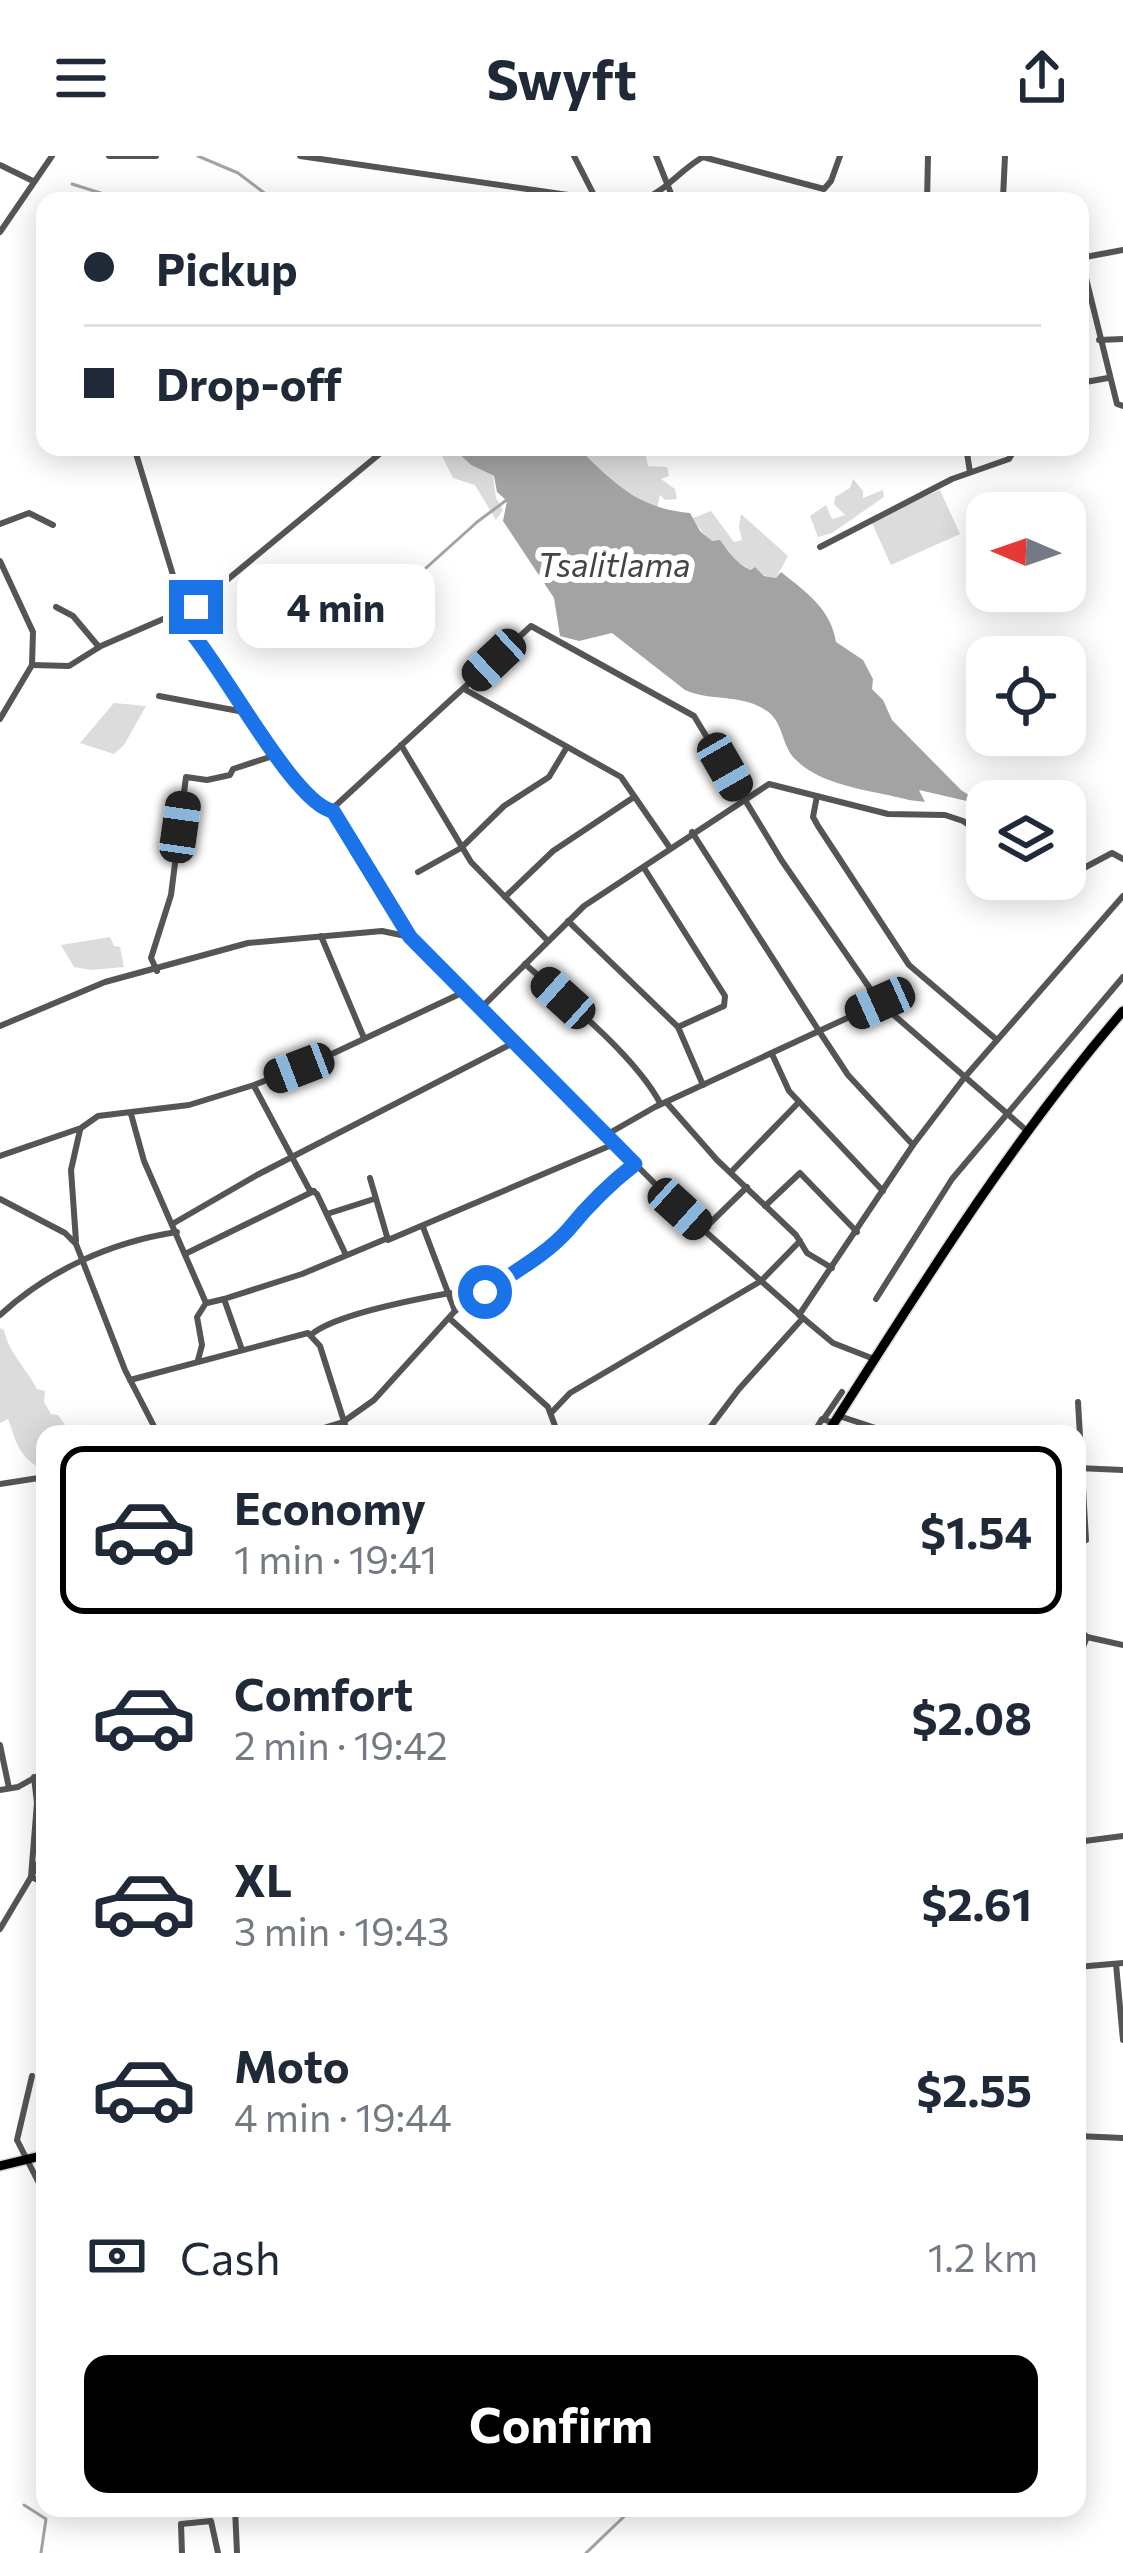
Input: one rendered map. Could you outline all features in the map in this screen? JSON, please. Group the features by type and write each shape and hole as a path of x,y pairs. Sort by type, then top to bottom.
{"main road":[{"path":"830,1425 1026,1130 1123,1011"},
{"path":"0,2166 36,2157"}],"street":[{"path":"0,232 52,156"},
{"path":"109,156 156,156"},
{"path":"300,156 543,192"},
{"path":"574,156 593,192"},
{"path":"656,156 670,192"},
{"path":"662,192 683,169 703,157 824,189 829,187 840,156"},
{"path":"927,192 928,156"},
{"path":"1003,192 1005,156"},
{"path":"0,165 33,181"},
{"path":"1089,256 1123,250"},
{"path":"1089,297 1108,378 1117,404 1123,406"},
{"path":"1100,340 1123,339"},
{"path":"1089,381 1108,378"},
{"path":"137,456 190,631 275,754 320,808 333,811 410,937 703,1230 833,1343 874,1359"},
{"path":"32,665 69,666 98,647 186,612 377,456"},
{"path":"967,456 970,472"},
{"path":"820,547 877,514 1011,456"},
{"path":"0,524 29,513 53,525"},
{"path":"0,561 33,632 32,665 0,718"},
{"path":"0,583 14,586"},
{"path":"56,608 73,616 98,647"},
{"path":"333,811 338,799 531,626 694,716 743,799 880,1003 1026,1130"},
{"path":"463,689 622,778 670,848"},
{"path":"159,696 245,712"},
{"path":"401,745 461,848 548,941"},
{"path":"418,872 461,848 504,806 549,777 567,747"},
{"path":"157,971 151,958 171,895 186,777 207,780 230,775 233,769 275,754"},
{"path":"481,1008 568,921 692,832 769,784 888,814 945,815 966,823"},
{"path":"505,897 554,850 635,796"},
{"path":"817,796 813,818 909,965 997,1040"},
{"path":"692,832 848,1075 913,1145"},
{"path":"1086,867 1112,853 1123,859"},
{"path":"644,867 725,996 724,1006 678,1028"},
{"path":"712,1425 801,1317 913,1145 964,1078 1123,896"},
{"path":"568,921 678,1028 704,1084"},
{"path":"0,1026 78,991 248,943 320,934 398,932 410,937"},
{"path":"320,934 364,1038"},
{"path":"525,964 636,1071 807,1252 832,1268"},
{"path":"876,1299 952,1179 1123,977"},
{"path":"0,1156 81,1128 98,1116 189,1105 254,1085 466,991"},
{"path":"606,1135 663,1103 880,1003"},
{"path":"0,1315 45,1279 84,1258 176,1228 291,1157 516,1042"},
{"path":"772,1054 799,1102 884,1191"},
{"path":"254,1085 346,1255"},
{"path":"731,1172 799,1102"},
{"path":"130,1112 144,1161 206,1303"},
{"path":"76,1244 71,1170 81,1128"},
{"path":"199,1360 202,1345 197,1317 206,1303 302,1274 423,1227 614,1144"},
{"path":"333,1425 374,1400 452,1315 543,1252 596,1194 635,1164"},
{"path":"766,1206 800,1173 857,1232"},
{"path":"370,1178 388,1238"},
{"path":"703,1230 747,1186"},
{"path":"185,1254 314,1191"},
{"path":"0,1199 65,1233 76,1244 130,1380 153,1425"},
{"path":"327,1214 374,1199"},
{"path":"423,1227 450,1292 452,1315 553,1412 556,1425"},
{"path":"553,1412 570,1393 761,1281 800,1241"},
{"path":"312,1334 323,1325 450,1292"},
{"path":"224,1299 241,1347"},
{"path":"130,1380 241,1347 302,1332 312,1334"},
{"path":"312,1334 325,1359 344,1425"},
{"path":"825,1425 832,1420 842,1393"},
{"path":"1078,1402 1079,1425"},
{"path":"832,1420 854,1425"},
{"path":"1086,1468 1123,1470"},
{"path":"0,1484 36,1478"},
{"path":"1087,1637 1123,1646"},
{"path":"0,1745 4,1789 34,1777 36,1794"},
{"path":"31,1877 36,1815"},
{"path":"1086,1841 1123,1836"},
{"path":"0,1929 36,1867"},
{"path":"31,1877 36,1879"},
{"path":"1086,1966 1119,1964 1123,2040"},
{"path":"32,2076 17,2140 36,2178"},
{"path":"1086,2136 1123,2138"},
{"path":"235,2517 237,2553"},
{"path":"182,2553 181,2524 204,2520 211,2521 216,2553"}],"shaded area":[{"path":"442,456 462,456 493,476 503,510 496,520 475,485 453,478"},
{"path":"587,456 646,456 648,466 667,467 669,476 661,479 675,489 677,499 665,500 660,495 657,509 621,488"},
{"path":"853,479 863,498 883,490 884,497 832,533 818,537 810,516 826,505 832,519 845,515 834,504 835,497 850,488"},
{"path":"940,490 960,534 891,565 871,521"},
{"path":"711,511 734,542 742,540 741,514 788,556 776,578 742,565 708,538 693,518"},
{"path":"114,703 146,706 124,745 114,754 80,743"},
{"path":"110,937 120,947 124,967 74,967 61,945"},
{"path":"0,1328 37,1389 45,1391 44,1402 51,1414 65,1425 36,1425 36,1466 21,1452 8,1419 0,1423"}],"water":[{"name":"Tsalitlama","path":"462,456 587,456 641,499 690,513 700,531 712,541 720,540 745,567 776,578 781,572 823,611 836,642 863,660 873,679 872,689 892,720 966,793 966,801 919,790 925,802 909,800 833,782 795,759 777,722 757,705 685,690 612,633 579,641 560,636 554,598 503,521 507,501 497,492 494,476"}],"waterway":[{"path":"198,156 238,173 263,192"},
{"path":"72,184 97,192"},
{"path":"477,522 508,499"},
{"path":"426,568 476,523"},
{"path":"383,607 423,571"},
{"path":"24,2505 36,2513"},
{"path":"41,2553 43,2517"},
{"path":"586,2553 624,2517"}],"route":[{"path":"196,607 187,614 190,631 297,782 320,808 333,811 410,937 635,1164 596,1194 543,1252 485,1292"}]}
